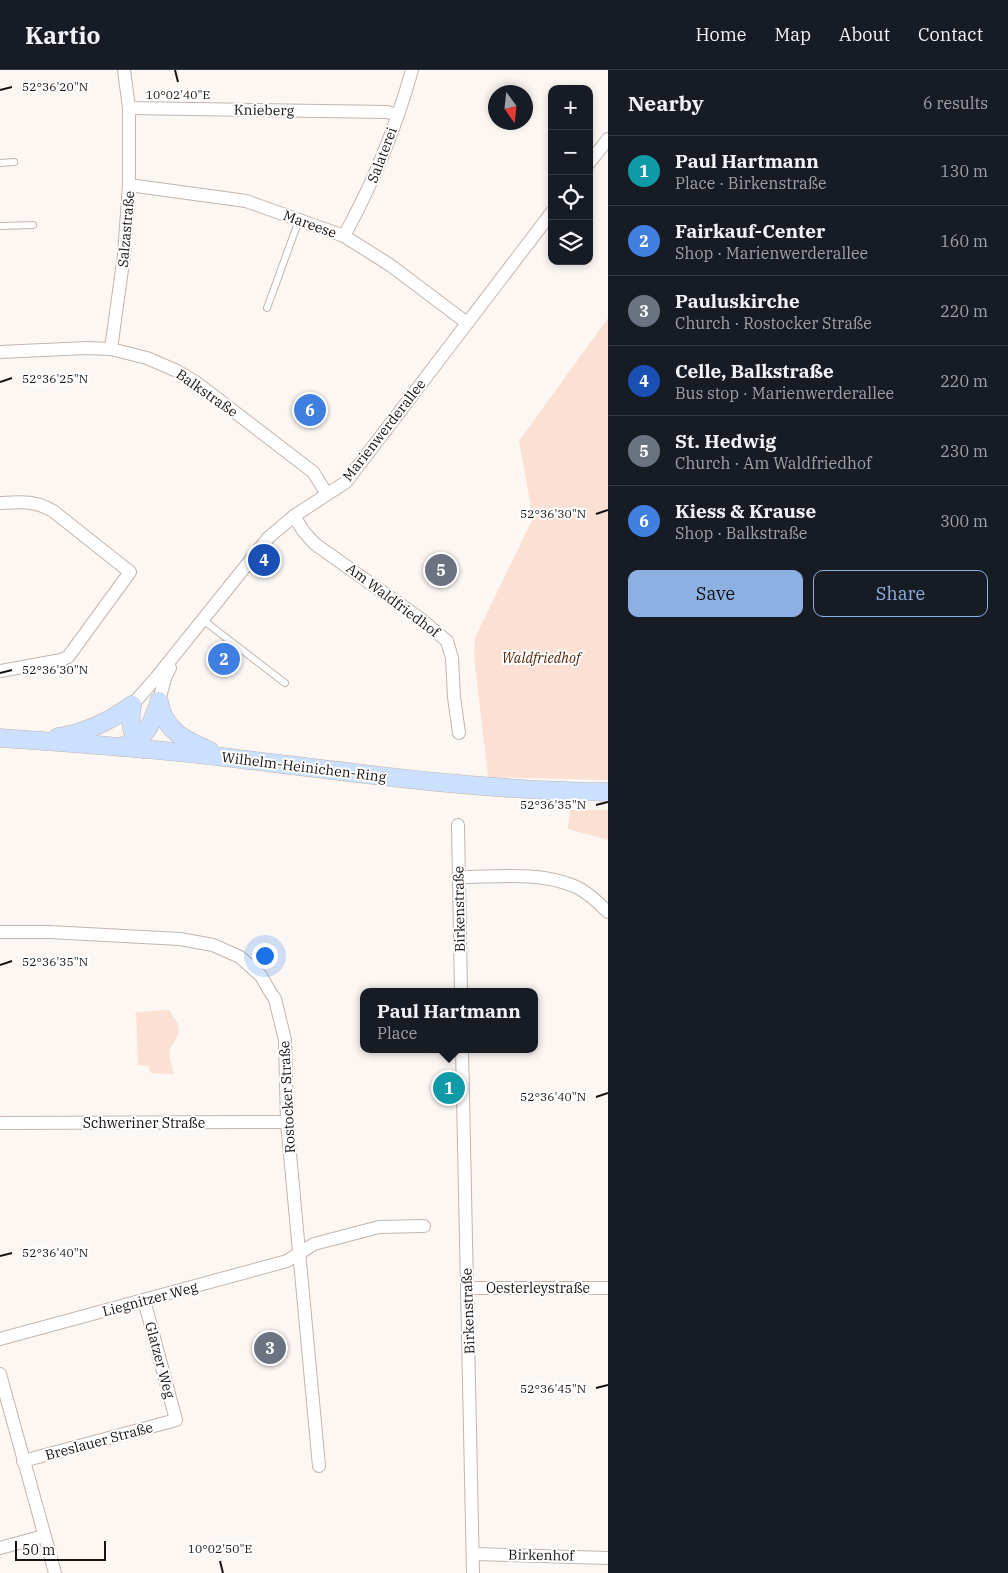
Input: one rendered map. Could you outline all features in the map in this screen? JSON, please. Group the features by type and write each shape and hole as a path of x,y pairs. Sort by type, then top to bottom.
{"main road":[{"path":"132,705 130,721 134,736 141,745 159,701"},
{"path":"159,701 161,715 175,733 197,746 222,756"},
{"path":"36,740 65,736 92,728 117,716 132,705"},
{"name":"Wilhelm-Heinichen-Ring","path":"0,738 118,747 141,745 344,773 444,784 513,790 608,792"}],"street":[{"name":"Salzastraße","path":"111,349 124,255 129,185 129,108 124,70"},
{"name":"Salaterei","path":"344,236 368,192 412,70"},
{"name":"Knieberg","path":"129,108 387,112 397,114"},
{"path":"593,158 608,138"},
{"name":"Mareese","path":"129,185 246,201 344,236 390,265 466,323"},
{"name":"Marienwerderallee","path":"132,705 269,537 294,516 346,482 548,217"},
{"name":"Balkstraße","path":"0,352 87,348 111,349 147,358 177,371 197,383 313,472 327,494"},
{"path":"0,503 40,503 53,511 130,572 68,657 61,660 0,671"},
{"name":"Am Waldfriedhof","path":"294,516 304,532 315,544 422,620 447,641 452,658 454,698 459,734"},
{"name":"Marienwerderallee","path":"159,701 165,678 177,652"},
{"name":"Birkenstraße","path":"458,826 461,988"},
{"path":"459,878 534,877 554,880 575,886 608,912"},
{"name":"Rostocker Straße","path":"0,932 49,932 180,940 214,945 240,957 261,976 275,999 285,1040 287,1122 318,1466"},
{"name":"Birkenstraße","path":"462,1053 474,1573"},
{"name":"Schweriner Straße","path":"0,1123 287,1122"},
{"path":"298,1253 314,1244 380,1227 424,1226"},
{"name":"Liegnitzer Weg","path":"0,1339 287,1261 298,1253"},
{"name":"Oesterleystraße","path":"467,1288 608,1288"},
{"name":"Glatzer Weg","path":"144,1300 176,1420"},
{"path":"0,1374 55,1573"},
{"name":"Breslauer Straße","path":"23,1461 176,1420"},
{"path":"0,1548 44,1536"},
{"name":"Birkenhof","path":"474,1554 608,1558"}],"lane":[{"path":"0,163 14,162"},
{"path":"267,308 299,220"},
{"path":"0,226 33,225"},
{"path":"203,620 286,683"}],"green space":[{"name":"Waldfriedhof","path":"608,318 608,780 488,777 474,656 475,638 533,518 519,441"},
{"path":"570,810 608,810 608,840 568,829"},
{"path":"169,1010 176,1020 179,1031 170,1053 170,1062 174,1074 151,1073 148,1066 138,1065 136,1012"}],"place":[{"name":"Kiess & Krause","path":"310,410"},
{"name":"Celle, Balkstraße","path":"264,560"},
{"name":"St. Hedwig","path":"441,570"},
{"name":"Fairkauf-Center","path":"224,659"},
{"name":"Paul Hartmann","path":"449,1088"},
{"name":"Pauluskirche","path":"270,1348"}]}
